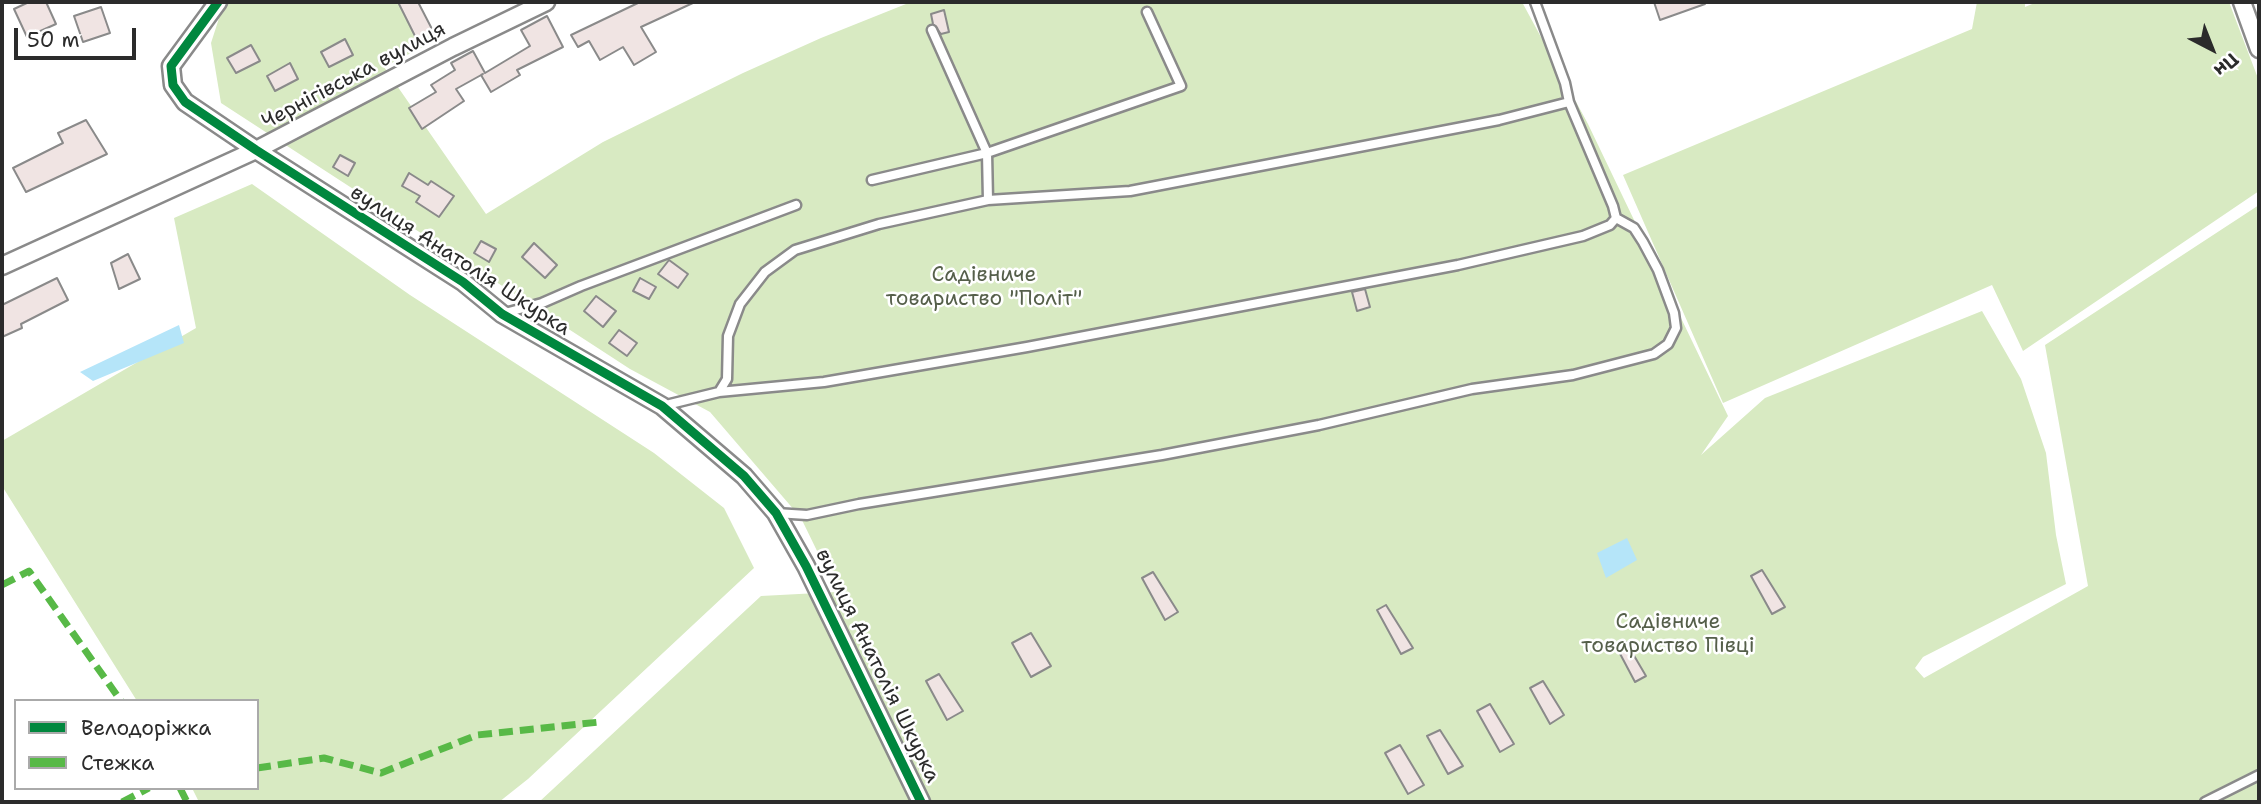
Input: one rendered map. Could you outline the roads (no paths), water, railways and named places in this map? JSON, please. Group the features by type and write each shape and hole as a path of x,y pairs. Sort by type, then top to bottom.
{"street":[{"name":"вулиця Анатолія Шкурка","path":"218,2 172,66 173,85 185,102 463,282 502,314 662,406 744,476 776,513 829,611 921,802"},
{"name":"Чернігівська вулиця","path":"2,266 256,150 453,47 546,2"},
{"path":"2242,2 2259,49"}],"lane":[{"path":"776,513 807,514 1162,455 1319,425 1472,389 1573,375 1654,354 1668,344 1676,328 1674,313 1658,270 1643,242 1634,228 1616,218 1569,102 1565,83 1535,2"},
{"path":"872,180 987,153 1181,86 1147,12"},
{"path":"932,30 987,153 988,200"},
{"path":"719,392 726,380 728,335 740,304 765,272 795,250 879,224 988,200 1130,191 1499,120 1569,102"},
{"path":"502,314 542,303 580,286 796,205"},
{"path":"662,406 719,392 824,382 946,361 1458,265 1583,236 1610,225 1616,218"},
{"path":"2206,802 2259,775"}],"water":[{"path":"179,325 184,343 93,381 80,372"},
{"path":"1627,538 1637,560 1606,578 1597,553"}],"park label":[{"name":"Садівниче товариство \"Політ\"","path":"984,288"},
{"name":"Садівниче товариство Півці","path":"1668,635"}]}
